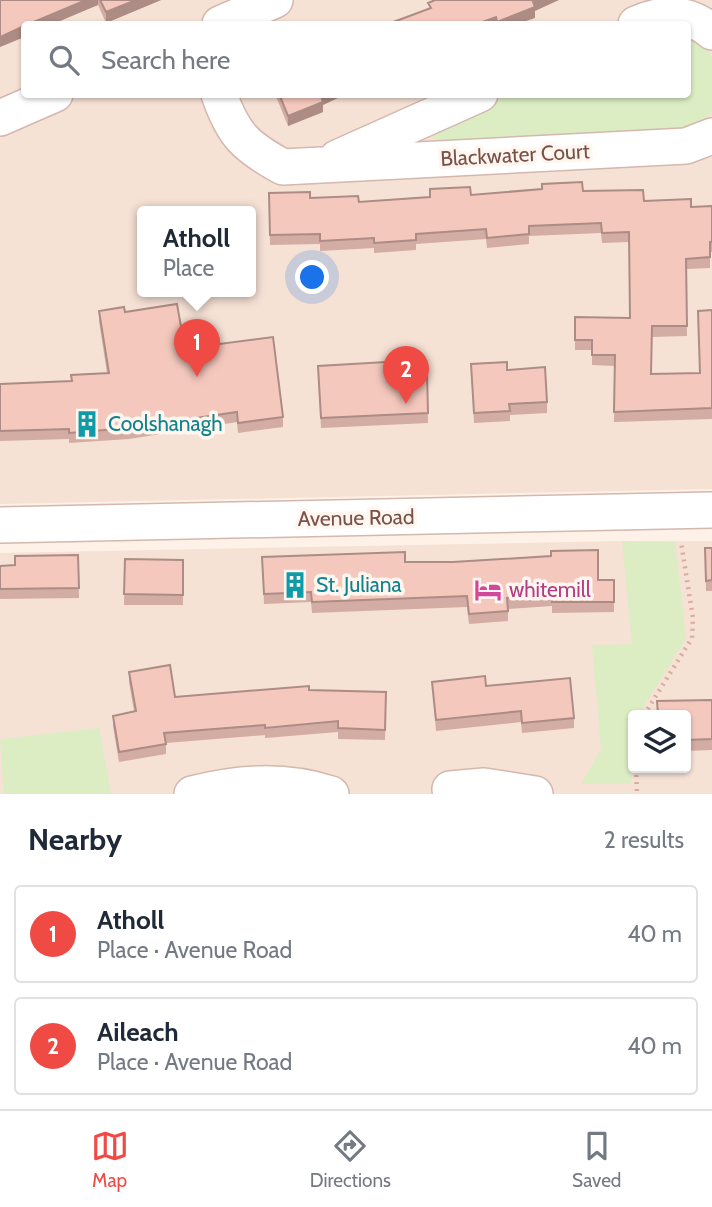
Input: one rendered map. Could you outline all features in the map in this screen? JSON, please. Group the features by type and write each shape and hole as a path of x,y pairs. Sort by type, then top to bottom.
{"street":[{"path":"227,21 275,0"},
{"path":"645,21 665,14 706,18"},
{"path":"0,118 46,98"},
{"name":"Blackwater Court","path":"221,98 238,136 253,150 283,167 686,146 711,138"},
{"name":"Blackwater Court","path":"317,167 471,98"},
{"name":"Avenue Road","path":"0,525 712,510"},
{"path":"192,794 260,782 302,785 331,794"},
{"path":"450,789 484,786 535,794"}],"path":[{"path":"647,710 692,638 693,618 677,511"},
{"path":"636,773 637,794"}],"shaded area":[{"path":"0,0 712,0 712,489 0,504"},
{"path":"712,541 712,794 0,794 0,553"}],"green space":[{"path":"691,34 702,41 712,56 712,112 696,131 436,143 432,135 436,127 499,98 691,98"},
{"path":"622,541 675,542 686,638 642,710 628,710 628,773 631,773 631,784 581,784 601,749 592,645 632,644"},
{"path":"99,728 111,794 4,794 0,739"}],"building":[{"path":"0,0 86,0 36,21 21,21 21,27 0,37"},
{"path":"100,0 136,0 106,12"},
{"path":"435,0 536,0 533,2 535,7 500,21 496,17 485,21 396,21 431,8 428,3"},
{"path":"281,98 322,98 323,102 288,116"},
{"path":"582,182 583,191 643,190 644,201 691,199 691,207 712,206 710,257 686,259 687,326 652,326 651,374 700,373 698,311 712,310 712,408 614,412 615,355 592,355 592,340 575,340 575,317 630,318 629,232 602,233 601,223 529,226 529,234 487,238 486,229 416,234 416,240 374,243 374,238 320,241 320,234 270,235 269,193 310,192 310,198 358,196 359,202 430,197 430,189 470,187 471,195 542,189 542,184"},
{"path":"177,304 183,338 210,334 212,345 273,337 283,417 238,423 237,412 129,428 69,433 69,429 0,431 0,384 72,381 71,375 109,373 99,311 124,307 125,312"},
{"path":"403,361 403,365 416,365 416,374 427,373 428,413 321,418 318,366"},
{"path":"507,362 507,370 545,367 547,402 509,404 510,411 474,413 471,364"},
{"path":"705,548 712,548 712,580 706,581"},
{"path":"598,550 598,580 614,580 614,602 552,602 552,596 507,598 508,611 469,614 467,596 312,602 311,592 264,594 262,557 405,552 405,562 453,562 551,556 551,551"},
{"path":"78,555 79,588 0,589 0,566 15,565 15,556"},
{"path":"125,559 183,560 183,595 124,594"},
{"path":"170,665 175,697 309,686 309,690 386,692 385,730 338,728 338,721 164,733 166,744 119,752 113,716 136,711 129,672"},
{"path":"485,676 486,686 570,678 574,718 522,723 521,711 436,720 432,682"},
{"path":"712,700 712,739 691,740 691,710 658,710 657,701"}],"place":[{"name":"Atholl","path":"197,377"},
{"name":"Aileach","path":"406,404"},
{"name":"Coolshanagh","path":"87,424"},
{"name":"St. Juliana","path":"295,585"},
{"name":"whitemill","path":"488,590"}]}
